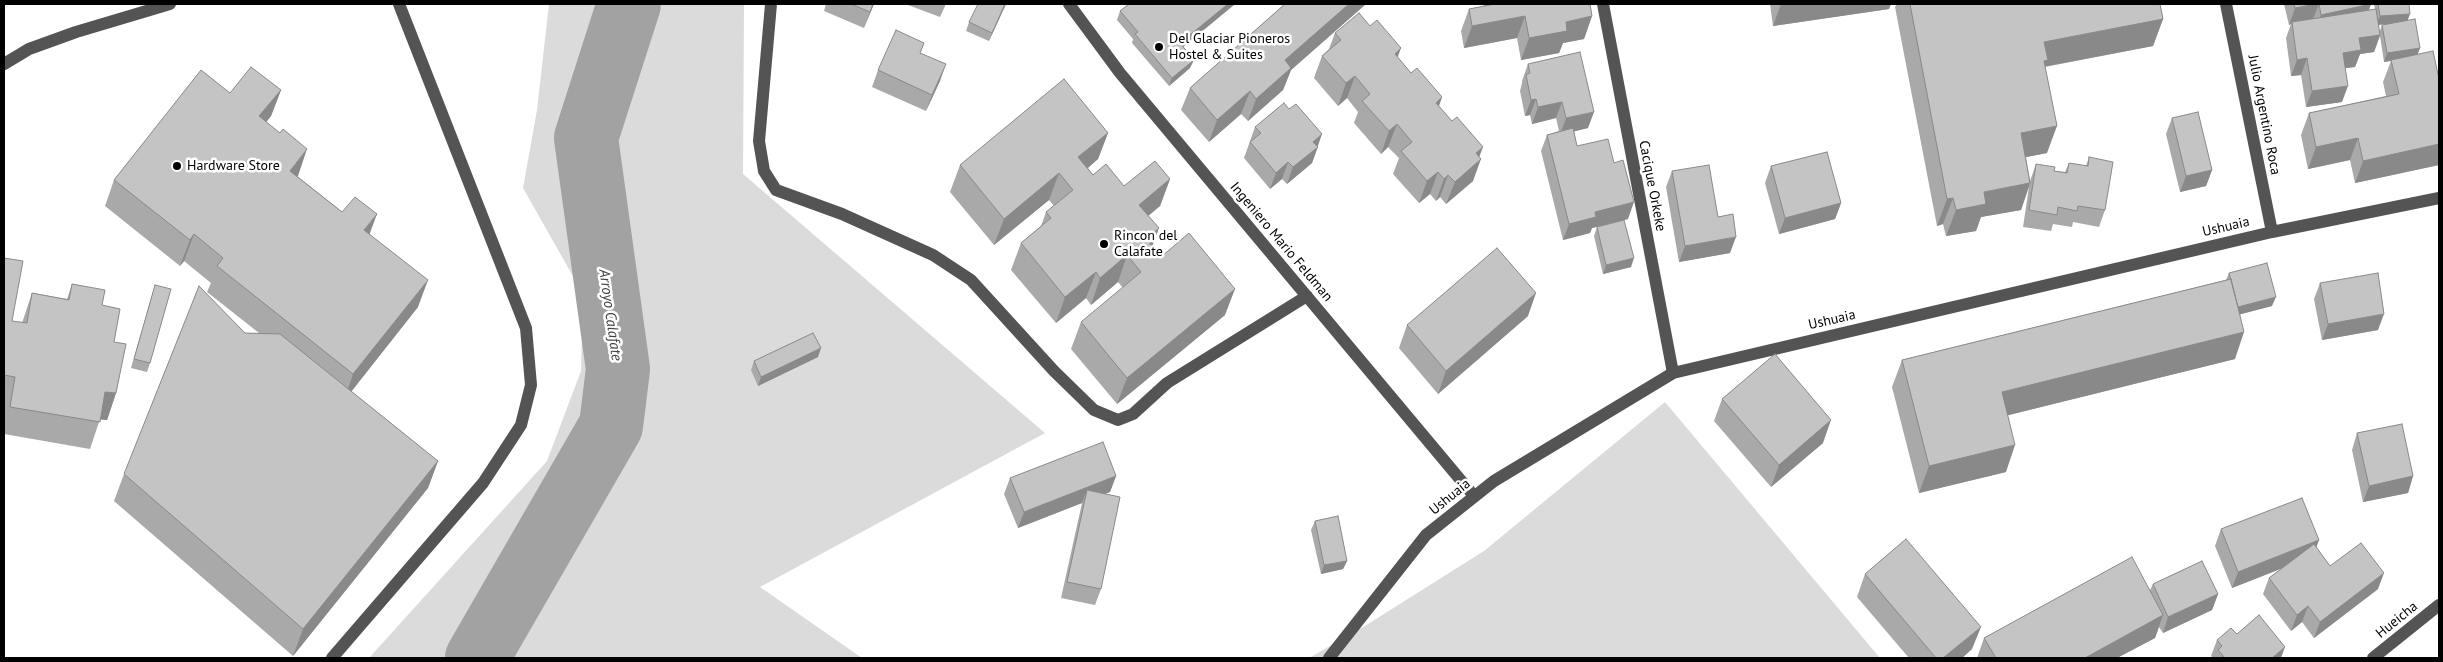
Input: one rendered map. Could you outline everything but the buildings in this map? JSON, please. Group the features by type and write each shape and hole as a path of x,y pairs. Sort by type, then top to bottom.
{"street":[{"path":"4,64 29,49 76,32 170,4"},
{"path":"332,658 483,483 520,425 531,385 526,328 399,4"},
{"path":"771,4 759,141 764,171 776,190 851,218 933,255 971,280 1054,371 1094,410 1118,420 1133,414 1167,382 1307,296"},
{"name":"Ingeniero Mario Feldman","path":"1069,4 1120,73 1474,496"},
{"name":"Cacique Orkeke","path":"1603,4 1673,373"},
{"name":"Julio Argentino Roca","path":"2226,4 2272,232"},
{"name":"Ushuaia","path":"1329,658 1426,536 1474,496 1494,481 1673,373 2272,232 2439,198"},
{"name":"Hueicha","path":"2373,658 2439,605"}],"shaded area":[{"path":"549,4 744,4 743,174 1045,433 760,587 862,658 369,658 547,461 581,371 583,294 523,188 537,110"},
{"path":"1665,402 1880,658 1309,658 1368,624 1484,551"}],"waterway":[{"name":"Arroyo Calafate","path":"477,658 611,426 618,369 586,138 629,4"}],"place":[{"name":"Del Glaciar Pioneros Hostel & Suites","path":"1159,47"},
{"name":"Hardware Store","path":"177,166"},
{"name":"Rincon del Calafate","path":"1104,244"}]}
